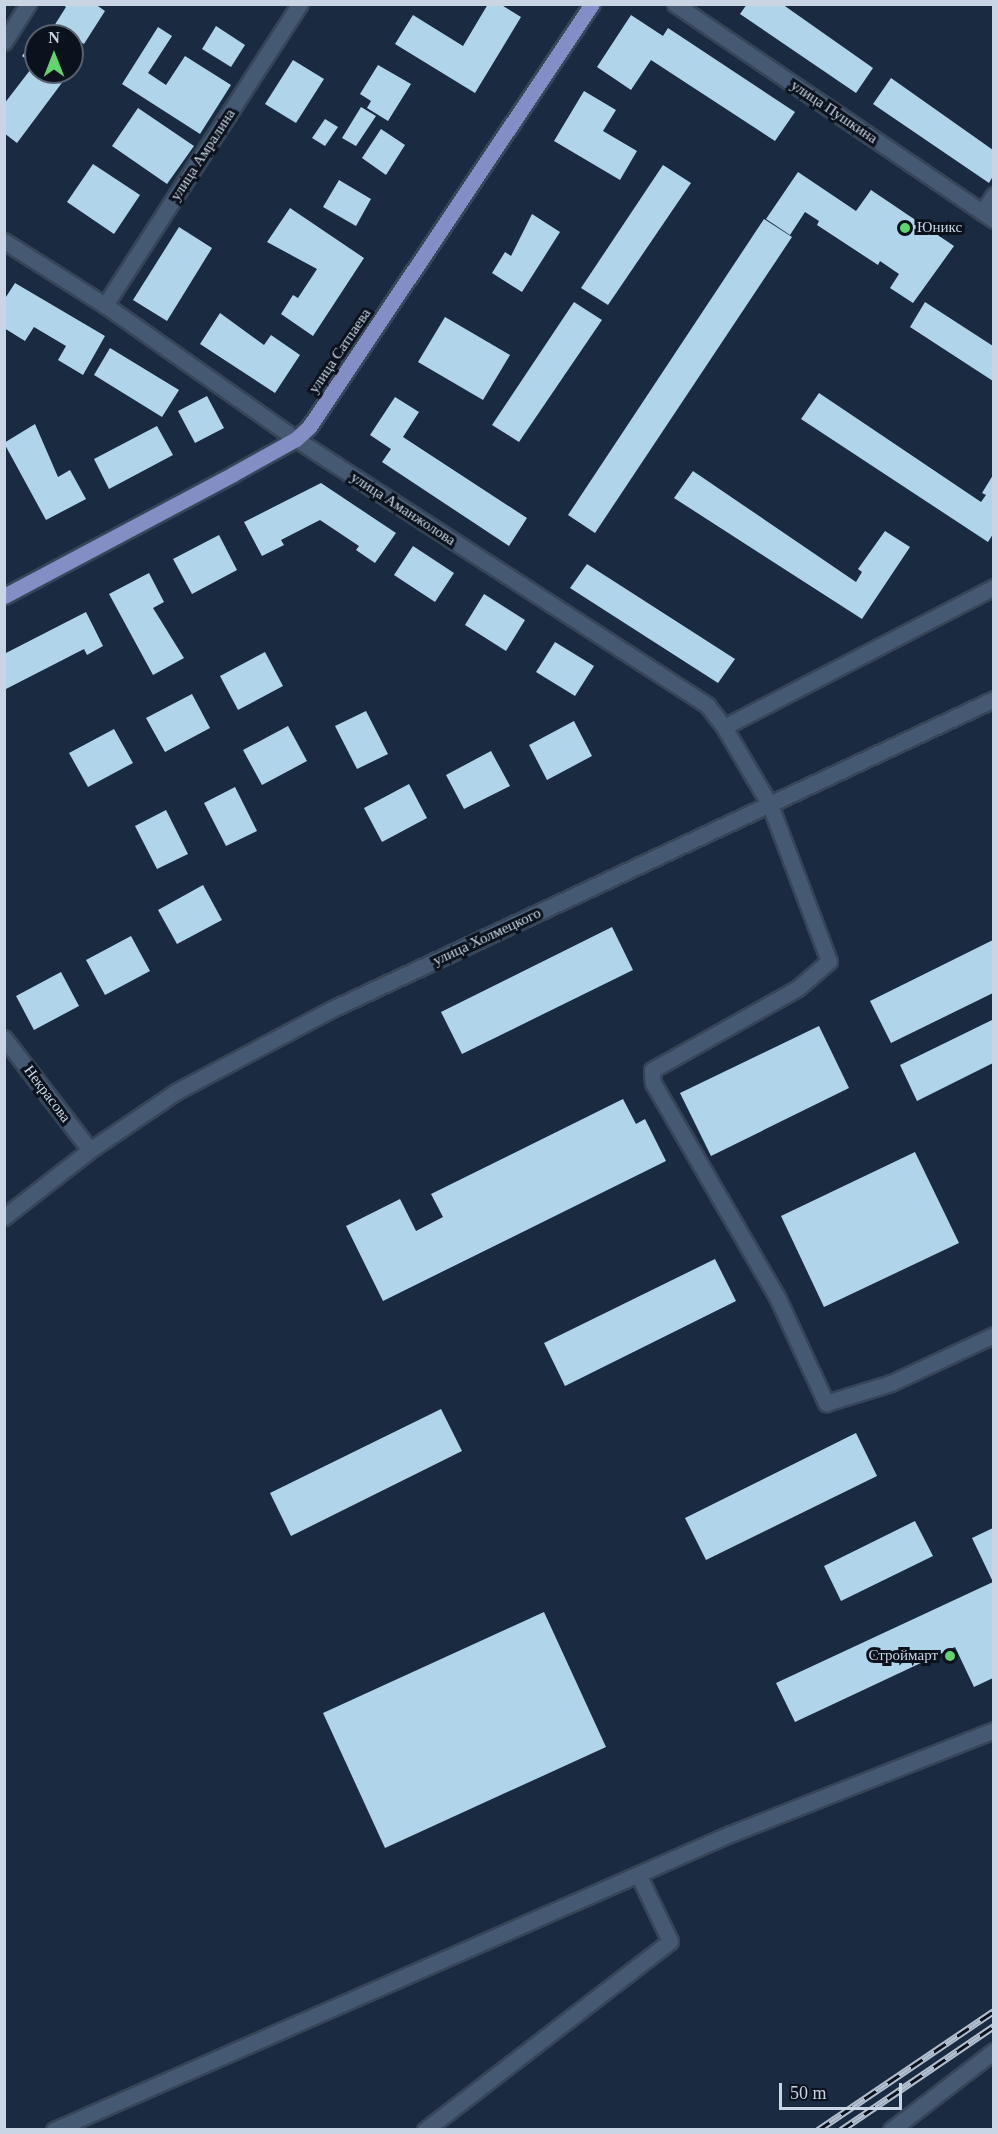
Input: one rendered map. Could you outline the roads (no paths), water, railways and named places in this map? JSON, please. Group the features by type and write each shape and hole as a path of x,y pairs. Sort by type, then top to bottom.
{"main road":[{"name":"улица Сатпаева","path":"4,596 296,439 327,404 592,4"}],"street":[{"path":"4,42 28,4"},
{"name":"улица Амралина","path":"105,305 300,4"},
{"name":"улица Пушкина","path":"675,4 988,216"},
{"path":"988,216 993,195"},
{"name":"улица Аманжолова","path":"4,241 105,305 296,439 707,705 724,727 770,805 829,961 798,988 652,1070 652,1083 676,1131 778,1299 826,1403 891,1383 993,1335"},
{"path":"724,727 993,587"},
{"name":"улица Холмецкого","path":"4,1217 90,1150 177,1091 332,1010 993,699"},
{"name":"Некрасова","path":"4,1038 90,1150"},
{"path":"54,2130 730,1834 993,1730"},
{"path":"425,2130 670,1941 638,1874"},
{"path":"891,2130 993,2051"}],"railway":[{"path":"818,2130 994,2011"},
{"path":"841,2130 994,2026"}],"place":[{"name":"Юникс","path":"905,228"},
{"name":"Строймарт","path":"950,1656"}]}
